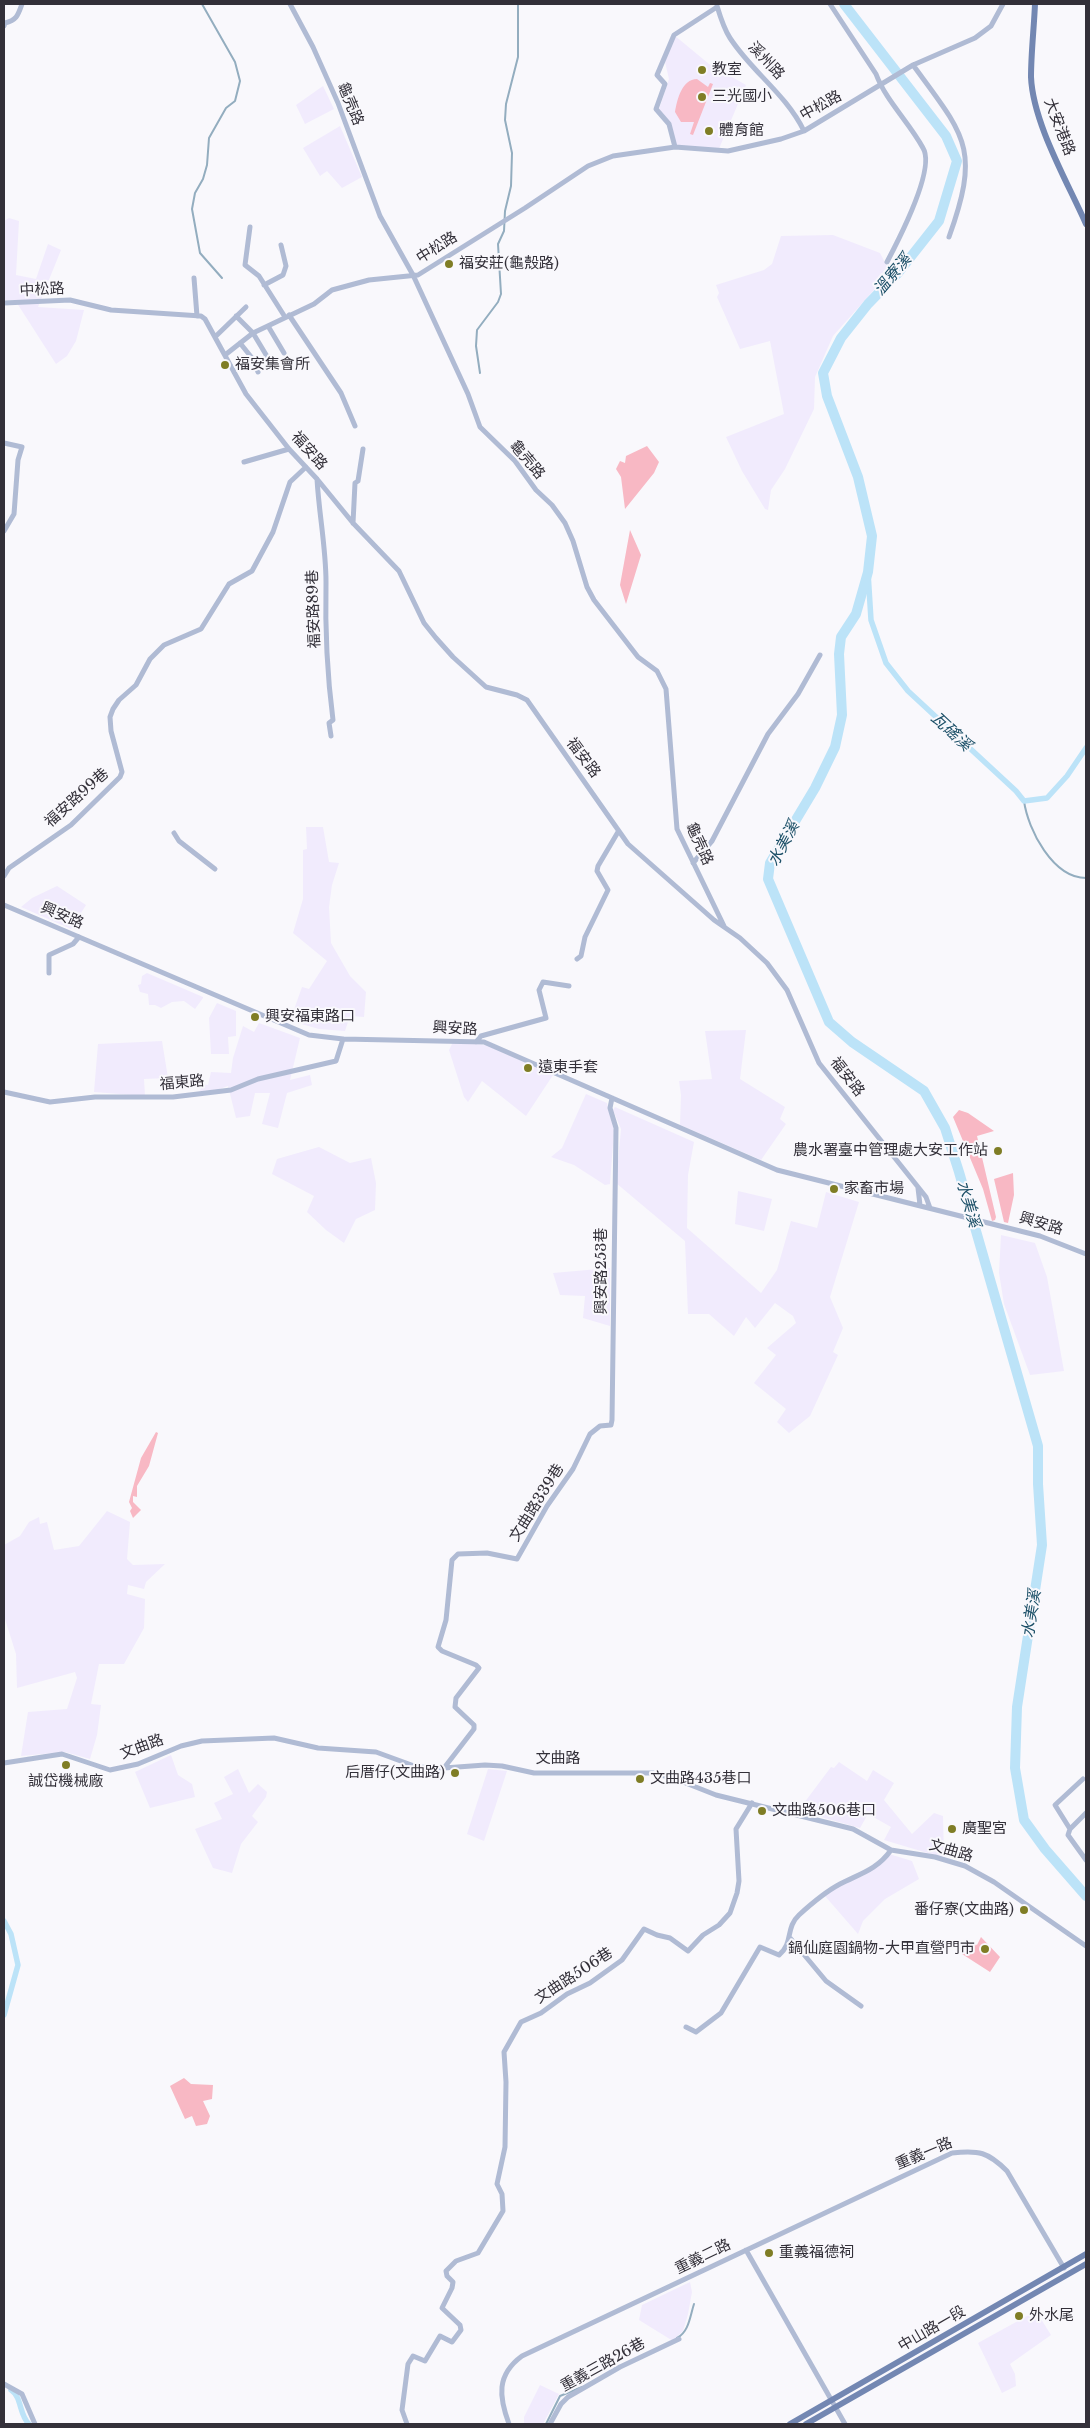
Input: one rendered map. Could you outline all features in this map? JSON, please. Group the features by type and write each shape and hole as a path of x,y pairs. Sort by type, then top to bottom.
{"main road":[{"name":"大安港路","path":"1035,4 1031,77 1035,103 1044,132 1086,224"},
{"name":"中山路一段","path":"790,2424 1086,2254"},
{"name":"中山路一段","path":"806,2424 1086,2264"}],"street":[{"path":"4,26 5,23 14,21 22,4"},
{"name":"龜壳路","path":"290,4 338,104 380,216 413,275 465,386 480,427 515,461 536,490 552,505 565,522 587,587 594,600 638,658 657,671 662,678 666,689 676,821 724,926"},
{"path":"830,4 876,74 881,86 925,150 919,195 903,233 887,262"},
{"path":"949,237 963,195 967,160 959,131 912,65 975,38 991,26 1003,4"},
{"path":"675,147 669,124 656,109 665,84 657,75 674,35 717,5"},
{"name":"溪州路","path":"717,5 728,36 741,53 785,99 804,131"},
{"name":"中松路","path":"225,355 253,333 314,304 332,290 369,280 413,275 430,268 588,166 613,156 675,147 728,151 772,142 804,131 886,83 912,65"},
{"path":"250,227 245,264 260,276 264,285 341,393 355,426"},
{"path":"264,285 282,275 286,266 281,245"},
{"path":"194,278 197,316 205,319 225,355"},
{"name":"中松路","path":"4,303 70,300 112,310 197,316"},
{"path":"216,336 246,307"},
{"path":"236,316 253,333 274,368"},
{"path":"268,326 284,353"},
{"path":"240,343 252,358 258,372"},
{"name":"福安路","path":"225,355 246,394 289,449 317,479 353,523 399,571 424,623 453,657 486,687 517,695 526,700 593,792 618,832 654,868 747,943 777,977 797,1010 819,1063 917,1185 926,1197 930,1208"},
{"path":"4,443 22,446 18,460 14,514 4,531"},
{"path":"244,462 289,449"},
{"path":"353,523 355,483 358,481 362,449"},
{"name":"福安路99巷","path":"4,876 9,868 71,825 120,777 122,772 111,731 110,717 113,709 119,700 136,685 150,659 164,645 201,629 229,584 252,572 273,532 290,482 306,467"},
{"name":"福安路89巷","path":"317,479 318,514 324,547 326,581 324,607 333,720 329,722 331,736"},
{"path":"694,863 712,842 768,734 798,694 820,655"},
{"path":"577,959 580,956 585,937 608,890 608,886 597,871 598,866 618,832"},
{"path":"174,834 179,841 215,869"},
{"name":"興安路","path":"4,905 309,1035 344,1039 484,1042 777,1170 1040,1236 1086,1254"},
{"path":"49,973 49,955 73,944 79,937"},
{"path":"476,1042 481,1036 546,1018 539,990 543,982 569,986"},
{"name":"福東路","path":"4,1092 50,1102 84,1097 145,1098 217,1093 258,1079 336,1061 344,1039"},
{"name":"興安路253巷","path":"592,1430 611,1424 612,1420 616,1128 610,1108 612,1098"},
{"path":"917,1185 920,1205"},
{"name":"文曲路339巷","path":"444,1768 474,1729 474,1725 455,1707 455,1704 456,1698 479,1668 442,1652 438,1647 446,1620 452,1560 458,1554 487,1553 517,1559 547,1506 573,1469 592,1430"},
{"name":"文曲路","path":"4,1763 62,1754 110,1770 138,1764 172,1749 202,1741 274,1738 318,1748 376,1752 417,1767 444,1768 485,1765 502,1766 534,1773 653,1773 673,1778 716,1794 853,1829 891,1850 935,1857 976,1871 1086,1946"},
{"path":"1070,1829 1055,1805 1083,1779"},
{"name":"文曲路506巷","path":"408,2424 402,2410 408,2364 413,2356 425,2361 440,2336 452,2342 461,2330 460,2325 442,2308 453,2282 447,2276 446,2271 456,2261 478,2253 503,2211 504,2206 497,2184 505,2147 506,2082 504,2052 521,2022 541,2013 567,1994 590,1983 622,1960 644,1929 657,1936 670,1938 688,1951 703,1935 718,1925 730,1913 737,1893 736,1829 752,1803"},
{"path":"1086,1812 1070,1829 1068,1834 1086,1860"},
{"path":"686,2027 696,2032 717,2019 760,1947 779,1955 790,1939 792,1923 797,1917 833,1888 873,1868 891,1850"},
{"path":"790,1939 826,1981 861,2006"},
{"name":"重義一路","path":"746,2250 952,2153 968,2151 983,2152 996,2159 1007,2171 1064,2268"},
{"name":"重義二路","path":"509,2424 501,2403 500,2391 514,2362 533,2350 746,2250 845,2424"},
{"name":"重義三路26巷","path":"550,2424 561,2404 568,2397 620,2367 679,2339"},
{"path":"4,2384 22,2394 35,2424"}],"shaded area":[{"name":"三光國小","path":"674,35 709,64 746,85 718,151 674,147 667,119 659,109 669,79 665,62"},
{"path":"697,79 708,87 710,83 713,84 693,135 690,134 694,122 681,122 675,112 684,86 688,82"},
{"path":"323,86 334,109 305,124 296,105"},
{"path":"340,126 362,177 342,188 327,171 320,176 303,148"},
{"path":"9,218 19,221 16,275 36,279 48,244 61,250 38,307 84,310 76,341 67,356 56,364 15,300 4,300 4,221"},
{"path":"833,235 880,253 890,272 833,336 815,377 814,409 785,469 771,490 768,510 765,509 742,471 726,437 784,414 770,341 740,349 717,297 719,293 716,285 764,270 772,264 781,236"},
{"path":"647,446 659,462 654,473 625,509 621,477 616,469 620,461 625,463 626,456"},
{"path":"630,530 641,555 626,604 620,585"},
{"path":"306,827 323,827 329,862 339,863 332,885 329,907 331,943 350,976 366,992 364,1017 350,1016 345,1031 319,1029 298,1023 291,1018 302,987 309,989 327,961 293,933 303,899 303,850 307,849"},
{"path":"57,886 86,905 71,929 21,907 32,898"},
{"path":"147,973 203,998 195,1009 184,1001 172,1002 161,1008 149,1005 148,994 140,992 138,985 141,984 142,976"},
{"path":"217,1003 236,1011 236,1036 228,1037 229,1054 211,1054 209,1018"},
{"path":"259,1023 300,1038 290,1080 310,1075 312,1085 287,1093 278,1128 262,1124 270,1093 255,1093 250,1116 236,1118 228,1086 217,1090 200,1091 202,1084 208,1085 211,1072 231,1073 233,1058 243,1026 254,1032"},
{"path":"746,1030 740,1079 785,1107 780,1119 786,1124 761,1160 680,1125 681,1095 679,1081 712,1079 705,1031"},
{"path":"162,1041 168,1078 144,1079 145,1096 94,1092 98,1044"},
{"path":"453,1042 486,1045 553,1075 526,1116 482,1081 468,1102 464,1097 449,1050"},
{"path":"586,1094 607,1103 614,1130 610,1184 605,1185 574,1165 551,1157 562,1148"},
{"path":"615,1107 694,1142 688,1175 687,1228 761,1293 777,1270 791,1221 817,1228 826,1192 859,1202 830,1297 843,1328 833,1352 838,1355 810,1416 789,1433 777,1422 786,1409 754,1383 776,1355 767,1348 796,1323 793,1316 775,1303 755,1328 746,1317 734,1336 709,1314 688,1314 685,1241 616,1183 621,1129 613,1110"},
{"path":"959,1110 968,1113 994,1131 977,1136 996,1217 992,1221 983,1189 953,1117"},
{"path":"319,1147 350,1163 371,1158 376,1183 375,1210 356,1219 344,1243 326,1230 307,1212 314,1196 272,1174 277,1159"},
{"path":"1013,1173 1014,1195 1008,1223 1004,1222 994,1179"},
{"path":"738,1191 772,1199 764,1231 735,1224"},
{"path":"1001,1235 1035,1243 1047,1277 1064,1371 1030,1375 1004,1304 999,1273"},
{"path":"610,1268 610,1326 583,1318 585,1296 560,1295 553,1273"},
{"path":"156,1432 158,1433 149,1466 137,1486 137,1497 133,1496 133,1502 141,1510 133,1518 129,1502 141,1458"},
{"path":"107,1511 130,1522 127,1559 133,1565 165,1564 146,1582 144,1589 128,1585 127,1594 145,1599 144,1628 124,1664 99,1664 91,1704 101,1705 97,1735 90,1759 65,1752 21,1756 28,1712 67,1709 77,1678 75,1672 17,1688 16,1654 4,1616 4,1545 20,1536 29,1522 39,1517 40,1524 47,1522 54,1550 79,1546"},
{"path":"171,1755 178,1775 192,1784 195,1797 150,1808 135,1772"},
{"path":"839,1762 867,1781 873,1770 894,1783 884,1800 912,1834 934,1813 943,1816 944,1858 884,1840 891,1827 868,1814 860,1828 807,1813 808,1809 804,1803 831,1767 834,1768"},
{"path":"238,1769 249,1793 258,1784 267,1792 266,1797 252,1816 258,1822 241,1844 232,1873 213,1868 195,1829 222,1819 214,1803 233,1794 224,1777"},
{"path":"488,1769 507,1771 484,1841 467,1834"},
{"path":"889,1854 912,1861 919,1879 885,1899 863,1921 858,1934 825,1896 836,1885 863,1876"},
{"path":"981,1937 1000,1957 990,1972 962,1954 969,1941 977,1945"},
{"path":"184,2078 191,2084 213,2085 212,2099 203,2101 210,2116 207,2124 196,2126 192,2116 185,2119 170,2086"},
{"path":"690,2282 692,2292 688,2314 683,2331 673,2341 639,2320 642,2305"},
{"path":"1036,2311 1051,2335 1010,2364 1015,2374 1016,2386 1002,2393 978,2343"},
{"path":"540,2385 559,2394 543,2424 524,2424 524,2417"}],"waterway":[{"path":"202,4 235,62 240,81 235,101 226,108 209,138 207,165 203,179 195,193 192,209 200,253 222,278"},
{"path":"480,373 476,346 477,330 498,302 501,294 498,244 504,231 505,211 511,186 512,153 505,120 506,104 518,57 518,4"},
{"name":"水美溪","path":"844,4 946,136 957,161 939,221 898,273 868,304 841,338 823,373 827,396 858,477 872,536 868,572 856,614 841,637 839,654 842,715 835,747 815,788 770,863 768,879 829,1022 852,1042 924,1091 945,1128 959,1172 1038,1446 1038,1484 1042,1545 1017,1707 1015,1768 1024,1820 1045,1849 1086,1896"},
{"name":"瓦磘溪","path":"868,572 871,620 886,663 908,691 1016,791 1024,801 1047,798 1067,776 1086,748"},
{"path":"1024,801 1026,813 1044,850 1063,870 1074,876 1086,878"},
{"path":"4,1921 11,1934 18,1965 4,2015"},
{"path":"677,2338 687,2328 694,2304"},
{"path":"546,2424 560,2396 582,2387"},
{"path":"11,2390 15,2393 29,2424"}],"place":[{"name":"教室","path":"702,70"},
{"name":"三光國小","path":"702,97"},
{"name":"體育館","path":"709,131"},
{"name":"福安莊(龜殼路)","path":"449,264"},
{"name":"福安集會所","path":"225,365"},
{"name":"興安福東路口","path":"255,1017"},
{"name":"遠東手套","path":"528,1068"},
{"name":"農水署臺中管理處大安工作站","path":"998,1151"},
{"name":"家畜市場","path":"834,1189"},
{"name":"誠岱機械廠","path":"66,1765"},
{"name":"后厝仔(文曲路)","path":"455,1773"},
{"name":"文曲路435巷口","path":"640,1779"},
{"name":"文曲路506巷口","path":"762,1811"},
{"name":"廣聖宮","path":"952,1829"},
{"name":"番仔寮(文曲路)","path":"1024,1910"},
{"name":"鍋仙庭園鍋物-大甲直營門市","path":"985,1949"},
{"name":"重義福德祠","path":"769,2253"},
{"name":"外水尾","path":"1019,2316"}],"water label":[{"name":"溫寮溪","path":"893,275"}]}
